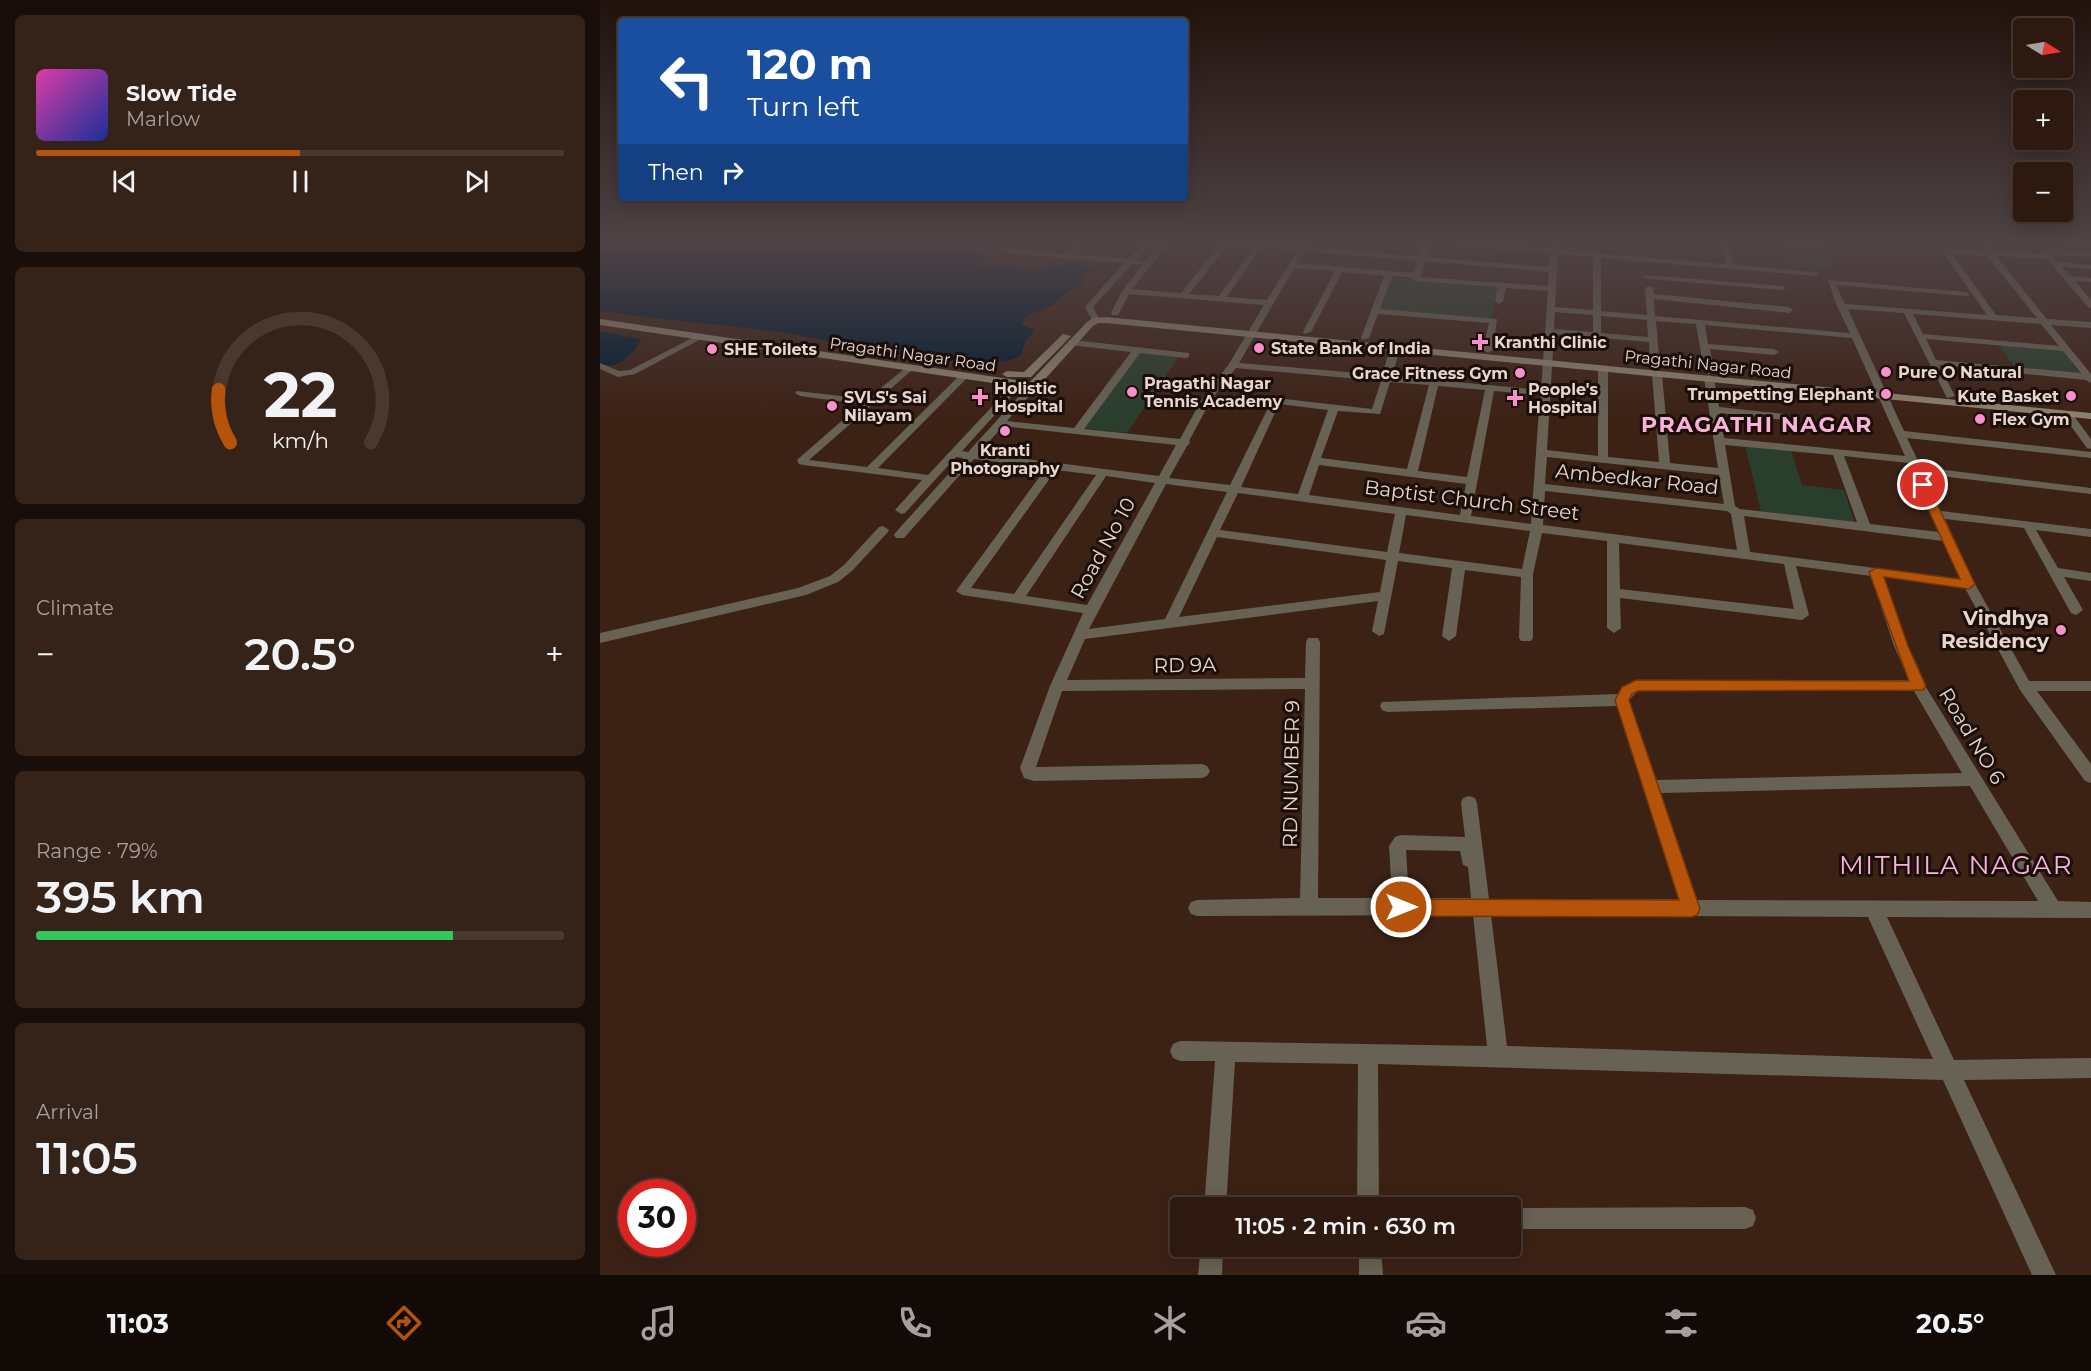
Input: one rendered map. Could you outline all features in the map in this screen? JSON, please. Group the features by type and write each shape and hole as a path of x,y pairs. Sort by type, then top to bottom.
{"main road":[{"name":"Pragathi Nagar Road","path":"1094,317 1115,313 1395,349 1709,375 2091,416"},
{"name":"Pragathi Nagar Road","path":"1094,317 1307,332 1488,350 1603,368 1656,370"},
{"path":"1033,386 1094,317"},
{"path":"1018,384 1079,322 1094,317"},
{"name":"Pragathi Nagar Road","path":"600,318 954,370 1041,377"},
{"name":"Pragathi Nagar Road","path":"600,322 1033,386"},
{"name":"Pragathi Nagar Road","path":"1881,393 1950,396 2091,409"}],"street":[{"path":"1094,317 1089,307 1095,300"},
{"path":"1115,313 1121,300"},
{"path":"1246,300 1270,303"},
{"path":"1307,332 1324,300"},
{"path":"1365,338 1379,300"},
{"path":"1526,638 1527,574 1537,528 1551,300"},
{"path":"1597,300 1597,335"},
{"path":"1650,300 1665,466"},
{"path":"1695,300 1789,310"},
{"path":"1786,300 1797,331"},
{"path":"1839,300 1969,584 2025,686 2091,776"},
{"path":"1981,300 1993,317"},
{"path":"2027,300 2090,378"},
{"name":"Road No 10","path":"1202,771 1030,773 1028,768 1057,686 1091,610 1162,480 1185,443 1207,399 1233,365 1270,303"},
{"path":"1841,306 2091,324"},
{"path":"1551,309 1855,336"},
{"path":"1375,311 1494,321 1488,350"},
{"path":"1907,311 1950,396"},
{"path":"1700,322 1719,441 1744,555"},
{"path":"1550,331 1653,340"},
{"path":"1920,336 2066,349"},
{"path":"600,366 618,374 632,372 701,337"},
{"path":"1072,343 1186,355"},
{"path":"1705,346 1774,352"},
{"path":"1207,399 1276,401 1376,412 1395,349"},
{"path":"1077,431 1137,350"},
{"path":"1933,362 2090,378"},
{"path":"1233,365 1546,393"},
{"path":"1603,368 1603,459"},
{"path":"908,369 802,460 929,478"},
{"path":"869,471 964,376"},
{"path":"1412,473 1434,383"},
{"path":"901,510 951,453 1018,384"},
{"path":"900,535 1033,386"},
{"path":"1465,519 1490,388"},
{"path":"800,393 869,402"},
{"path":"1170,623 1276,401"},
{"path":"1302,498 1334,408"},
{"path":"1714,409 1785,417"},
{"path":"2067,414 2091,446"},
{"path":"999,423 1185,443"},
{"path":"1900,434 2091,455"},
{"path":"1719,441 1836,453 2091,491"},
{"name":"Baptist Church Street","path":"951,453 1969,584"},
{"path":"1542,453 1725,472"},
{"path":"1836,453 1865,527"},
{"path":"1316,461 1472,481"},
{"path":"1053,466 962,589 964,592 1091,610"},
{"path":"1017,600 1103,473"},
{"name":"Ambedkar Road","path":"1540,487 1946,537"},
{"path":"1379,631 1401,511"},
{"path":"1936,514 2091,533"},
{"path":"2028,526 2076,610"},
{"path":"600,638 801,592 834,579 883,530"},
{"path":"1212,533 1527,574"},
{"path":"1613,538 1614,628"},
{"path":"1613,593 1802,615 1789,561"},
{"path":"1449,636 1459,565"},
{"name":"Road NO 6","path":"1876,572 1901,646 1918,686 1972,779 2054,911"},
{"path":"2055,572 2091,577"},
{"path":"1078,635 1385,596"},
{"name":"RD NUMBER 9","path":"1309,906 1314,642"},
{"name":"RD 9A","path":"1057,686 1314,682"},
{"path":"1387,706 1626,694 1636,685 1918,686"},
{"path":"2025,686 2091,686"},
{"path":"1626,694 1649,787 1691,909"},
{"path":"1649,787 1972,779"},
{"path":"1469,803 1478,907"},
{"path":"1401,907 1397,846 1401,842 1468,846 1498,1056"},
{"path":"1197,908 1309,906 2091,910"},
{"path":"1874,910 2044,1275"},
{"path":"1180,1051 1498,1056 1948,1070 2091,1068"},
{"path":"1216,1197 1226,1052"},
{"path":"1368,1054 1368,1197"},
{"path":"1521,1218 1745,1218"},
{"path":"1210,1275 1211,1257"},
{"path":"1370,1257 1371,1275"}],"green space":[{"path":"1382,300 1494,300 1492,319 1379,310"},
{"path":"1999,345 2063,351 2081,374 2014,367"},
{"name":"Pragathi Nagar Tennis Academy","path":"1139,352 1179,356 1127,433 1082,428"},
{"path":"1745,446 1791,450 1802,485 1844,490 1855,523 1761,511"}],"water":[{"path":"600,300 1058,300 1053,305 1026,316 1021,325 1035,330 1025,342 1021,355 1004,361 976,362 941,360 773,331 600,311"},
{"path":"600,331 641,339 630,355 619,363 600,364"}],"place":[{"name":"Kranthi Clinic","path":"1480,342"},
{"name":"State Bank of India","path":"1259,348"},
{"name":"SHE Toilets","path":"712,349"},
{"name":"Pure O Natural","path":"1886,372"},
{"name":"Grace Fitness Gym","path":"1520,373"},
{"name":"Pragathi Nagar Tennis Academy","path":"1132,392"},
{"name":"Trumpetting Elephant","path":"1886,394"},
{"name":"Kute Basket","path":"2071,396"},
{"name":"Holistic Hospital","path":"980,397"},
{"name":"People's Hospital","path":"1515,398"},
{"name":"SVLS's Sai Nilayam","path":"832,406"},
{"name":"Flex Gym","path":"1980,419"},
{"name":"Kranti Photography","path":"1005,431"},
{"name":"Vindhya Residency","path":"2061,630"}],"district":[{"name":"PRAGATHI NAGAR","path":"1757,424"},
{"name":"MITHILA NAGAR","path":"1956,865"}],"route":[{"path":"1401,907 1691,909 1622,700 1627,691 1636,685 1918,686 1901,646 1876,572 1969,584 1923,485"}]}
